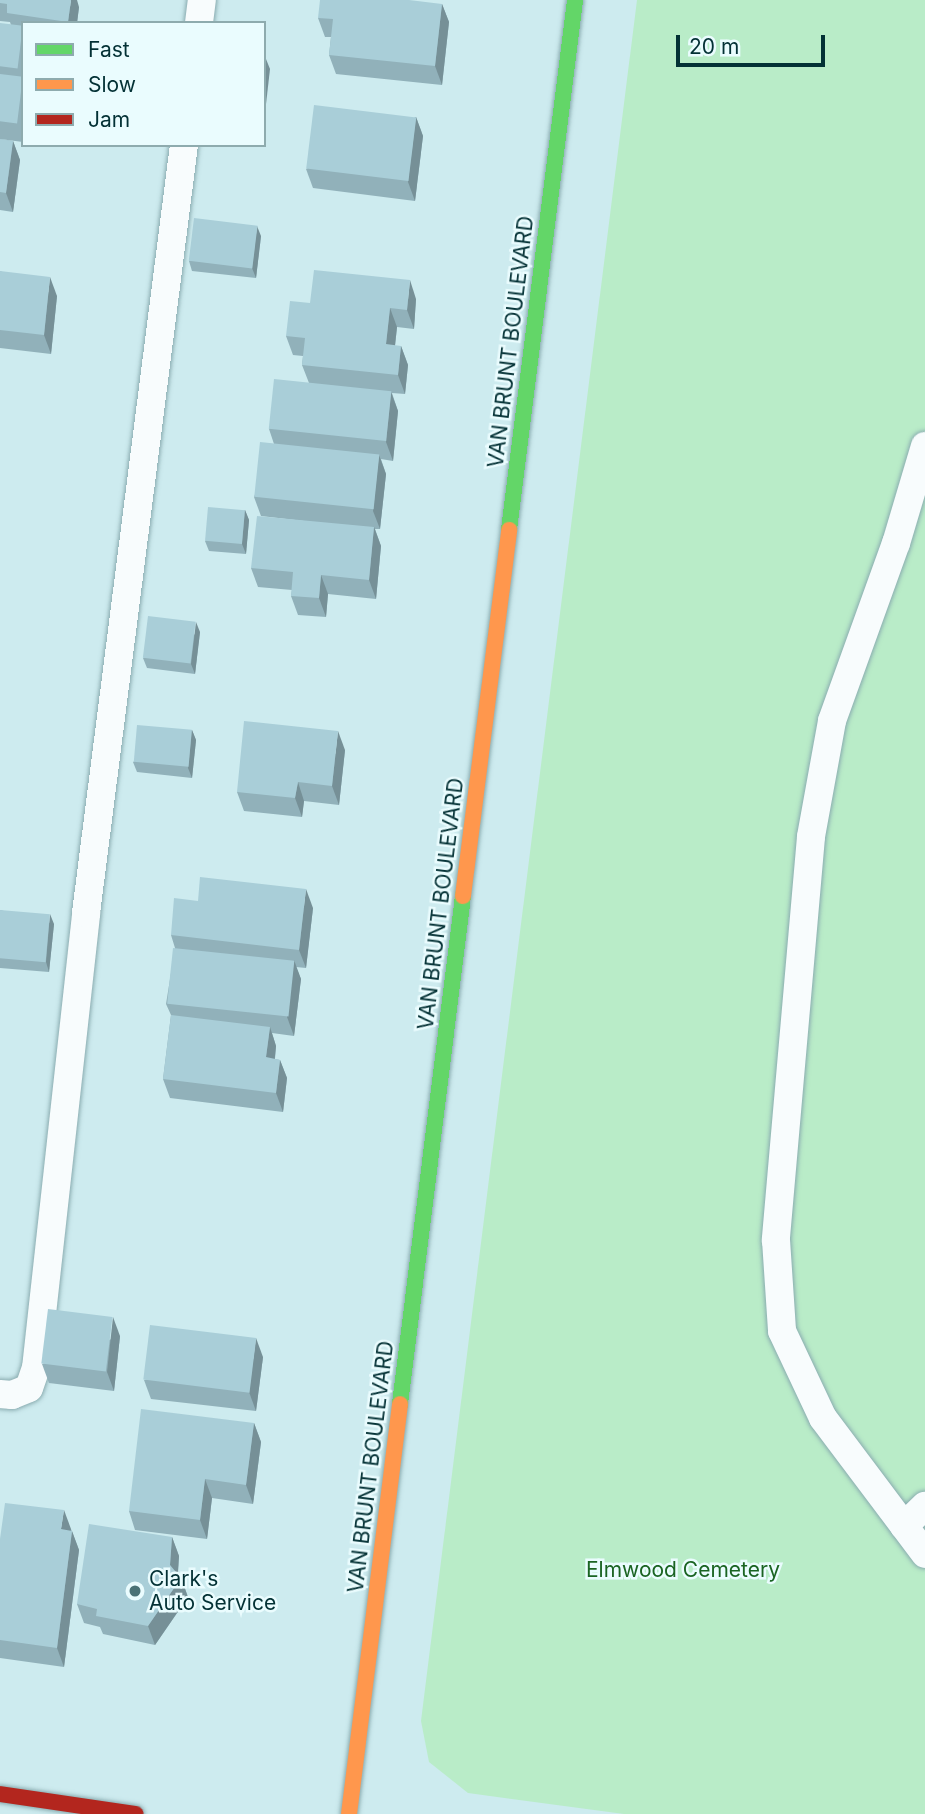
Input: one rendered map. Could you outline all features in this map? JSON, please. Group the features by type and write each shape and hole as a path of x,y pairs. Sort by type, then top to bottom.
{"street":[{"name":"VAN BRUNT BOULEVARD","path":"349,1814 575,0"},
{"path":"0,1794 135,1814"}],"lane":[{"path":"200,21 202,0"},
{"path":"0,1394 12,1395 29,1388 36,1368 86,913 184,147"},
{"path":"925,446 896,543 832,721 811,837 776,1240 782,1331 823,1418 925,1554"},
{"path":"904,1525 925,1506"}],"green space":[{"name":"Elmwood Cemetery","path":"637,0 925,0 925,1814 624,1814 468,1793 429,1762 421,1721"}],"building":[{"path":"0,0 71,0 68,21 7,13 7,4 0,3"},
{"path":"320,0 409,0 442,4 435,66 329,55 333,19 318,18"},
{"path":"0,23 21,26 18,68 0,66"},
{"path":"0,74 21,77 17,123 0,121"},
{"path":"314,105 416,118 408,181 306,169"},
{"path":"0,139 13,141 6,193 0,192"},
{"path":"194,218 258,226 252,268 189,261"},
{"path":"314,270 410,280 407,310 390,308 386,344 401,346 398,375 302,365 305,338 286,336 290,301 310,303"},
{"path":"0,271 50,277 44,335 0,330"},
{"path":"274,379 391,391 386,441 269,429"},
{"path":"260,442 379,455 374,509 254,497"},
{"path":"208,507 245,510 242,544 205,541"},
{"path":"257,516 374,527 369,580 321,575 319,598 291,596 293,572 251,568"},
{"path":"148,616 196,622 191,664 143,658"},
{"path":"244,721 338,731 332,786 298,782 295,798 237,792"},
{"path":"137,725 192,730 189,767 134,762"},
{"path":"200,877 306,889 299,950 171,935 174,898 198,901"},
{"path":"0,910 50,914 46,962 0,958"},
{"path":"173,948 294,961 288,1016 167,1004"},
{"path":"171,1015 270,1027 266,1057 280,1060 276,1093 163,1079"},
{"path":"48,1309 113,1317 106,1372 41,1364"},
{"path":"150,1325 256,1338 249,1393 143,1380"},
{"path":"141,1409 254,1423 246,1485 205,1479 200,1520 129,1511"},
{"path":"5,1503 64,1510 61,1529 72,1531 57,1648 0,1640 0,1539"},
{"name":"Clark's Auto Service","path":"89,1524 172,1537 170,1565 181,1578 148,1626 96,1616 97,1609 77,1604"}],"traffic: fast":[{"path":"509,530 575,0"},
{"path":"400,1404 463,896"}],"traffic: slow":[{"path":"463,896 509,530"},
{"path":"349,1814 400,1404"}],"traffic: jam":[{"path":"0,1794 136,1814"}],"place":[{"name":"Clark's Auto Service","path":"135,1591"}]}
